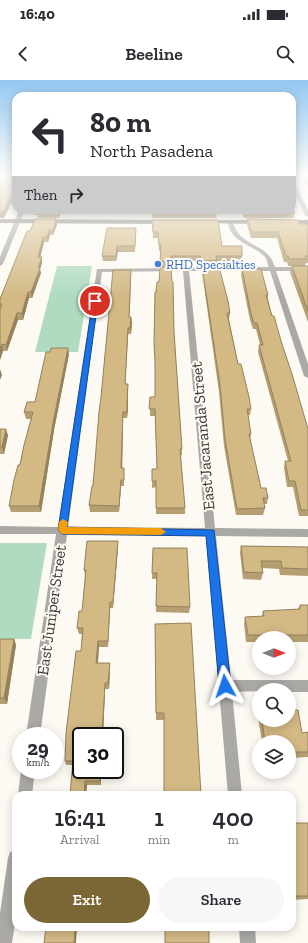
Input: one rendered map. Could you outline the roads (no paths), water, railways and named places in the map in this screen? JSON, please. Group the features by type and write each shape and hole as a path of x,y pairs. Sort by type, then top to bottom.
{"street":[{"path":"0,264 20,216"},
{"path":"0,221 175,222"},
{"path":"198,222 264,222"},
{"path":"230,222 234,232 241,240 261,251 269,258 308,376"},
{"path":"279,222 308,222"},
{"path":"186,269 308,269"},
{"name":"East Juniper Street","path":"34,727 99,270 186,269"},
{"name":"East Jacaranda Street","path":"186,269 235,791"},
{"path":"0,530 308,533"},
{"path":"225,686 308,686"},
{"path":"25,791 27,779"},
{"path":"4,943 12,886"},
{"path":"246,931 248,943"}],"place":[{"name":"RHD Specialties","path":"158,264"}]}
